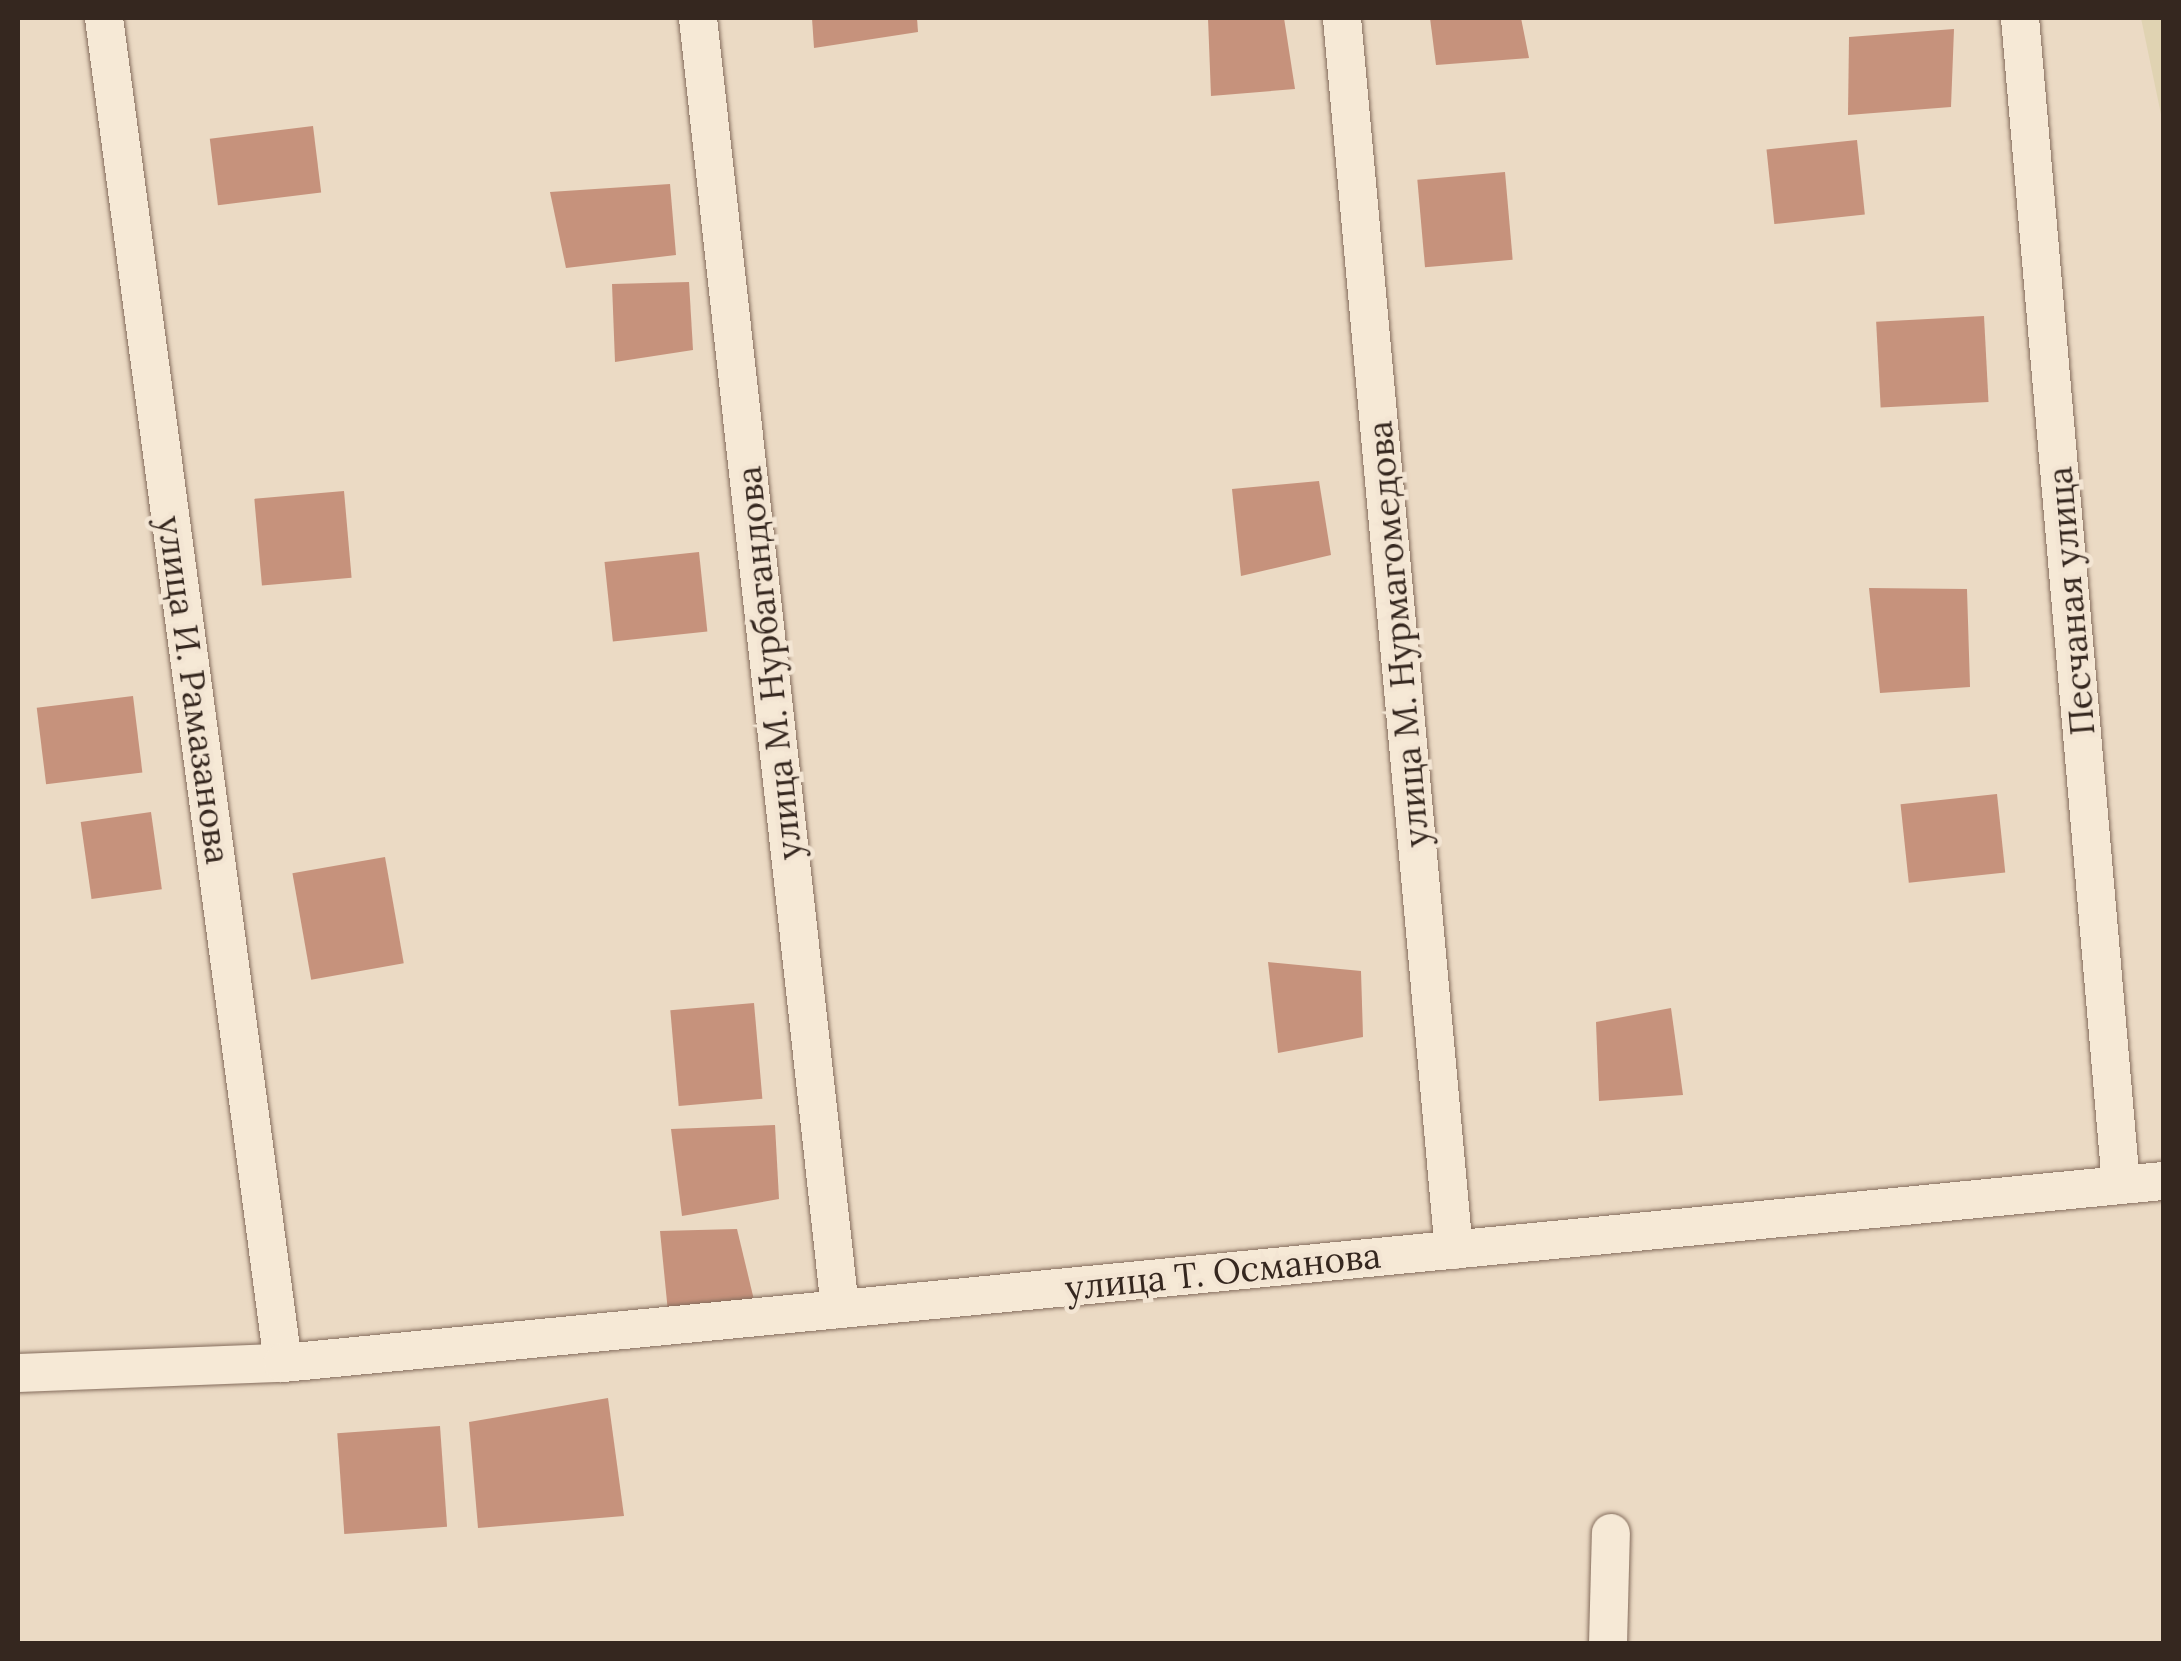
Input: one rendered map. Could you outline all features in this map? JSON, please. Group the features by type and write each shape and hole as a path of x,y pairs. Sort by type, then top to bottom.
{"street":[{"name":"улица И. Рамазанова","path":"104,18 283,1363"},
{"name":"улица М. Нурбагандова","path":"698,18 840,1309"},
{"name":"улица М. Нурмагомедова","path":"1342,18 1454,1250"},
{"name":"Песчаная улица","path":"2020,18 2121,1185"},
{"name":"улица Т. Османова","path":"18,1372 283,1363 2164,1181"},
{"path":"1608,1644 1611,1533"}],"shaded area":[{"path":"2141,18 2163,18 2163,124"}],"building":[{"path":"812,18 917,18 918,32 814,48"},
{"path":"1208,18 1284,18 1295,89 1211,96"},
{"path":"1430,18 1521,18 1529,58 1436,65"},
{"path":"1954,29 1951,107 1848,115 1849,37"},
{"path":"313,126 321,193 218,205 210,139"},
{"path":"1857,140 1865,215 1774,224 1766,150"},
{"path":"1505,172 1513,260 1425,267 1417,180"},
{"path":"670,184 676,255 566,268 550,192"},
{"path":"689,282 693,350 615,362 612,284"},
{"path":"1984,316 1989,402 1881,408 1876,322"},
{"path":"1319,481 1331,555 1241,576 1232,489"},
{"path":"344,491 352,578 262,586 254,499"},
{"path":"699,552 707,632 613,641 605,562"},
{"path":"1869,588 1967,589 1970,687 1880,693"},
{"path":"133,696 142,772 46,784 37,708"},
{"path":"1997,794 2005,873 1909,883 1901,804"},
{"path":"151,812 162,889 92,899 81,822"},
{"path":"385,857 404,963 311,980 292,873"},
{"path":"1268,962 1361,971 1363,1037 1278,1053"},
{"path":"754,1003 762,1099 679,1106 670,1010"},
{"path":"1671,1008 1683,1095 1599,1101 1596,1022"},
{"path":"775,1125 779,1199 682,1216 671,1129"},
{"path":"737,1229 754,1300 668,1312 660,1231"},
{"path":"608,1398 624,1516 478,1528 469,1422"},
{"path":"440,1426 447,1527 344,1534 337,1433"}]}
